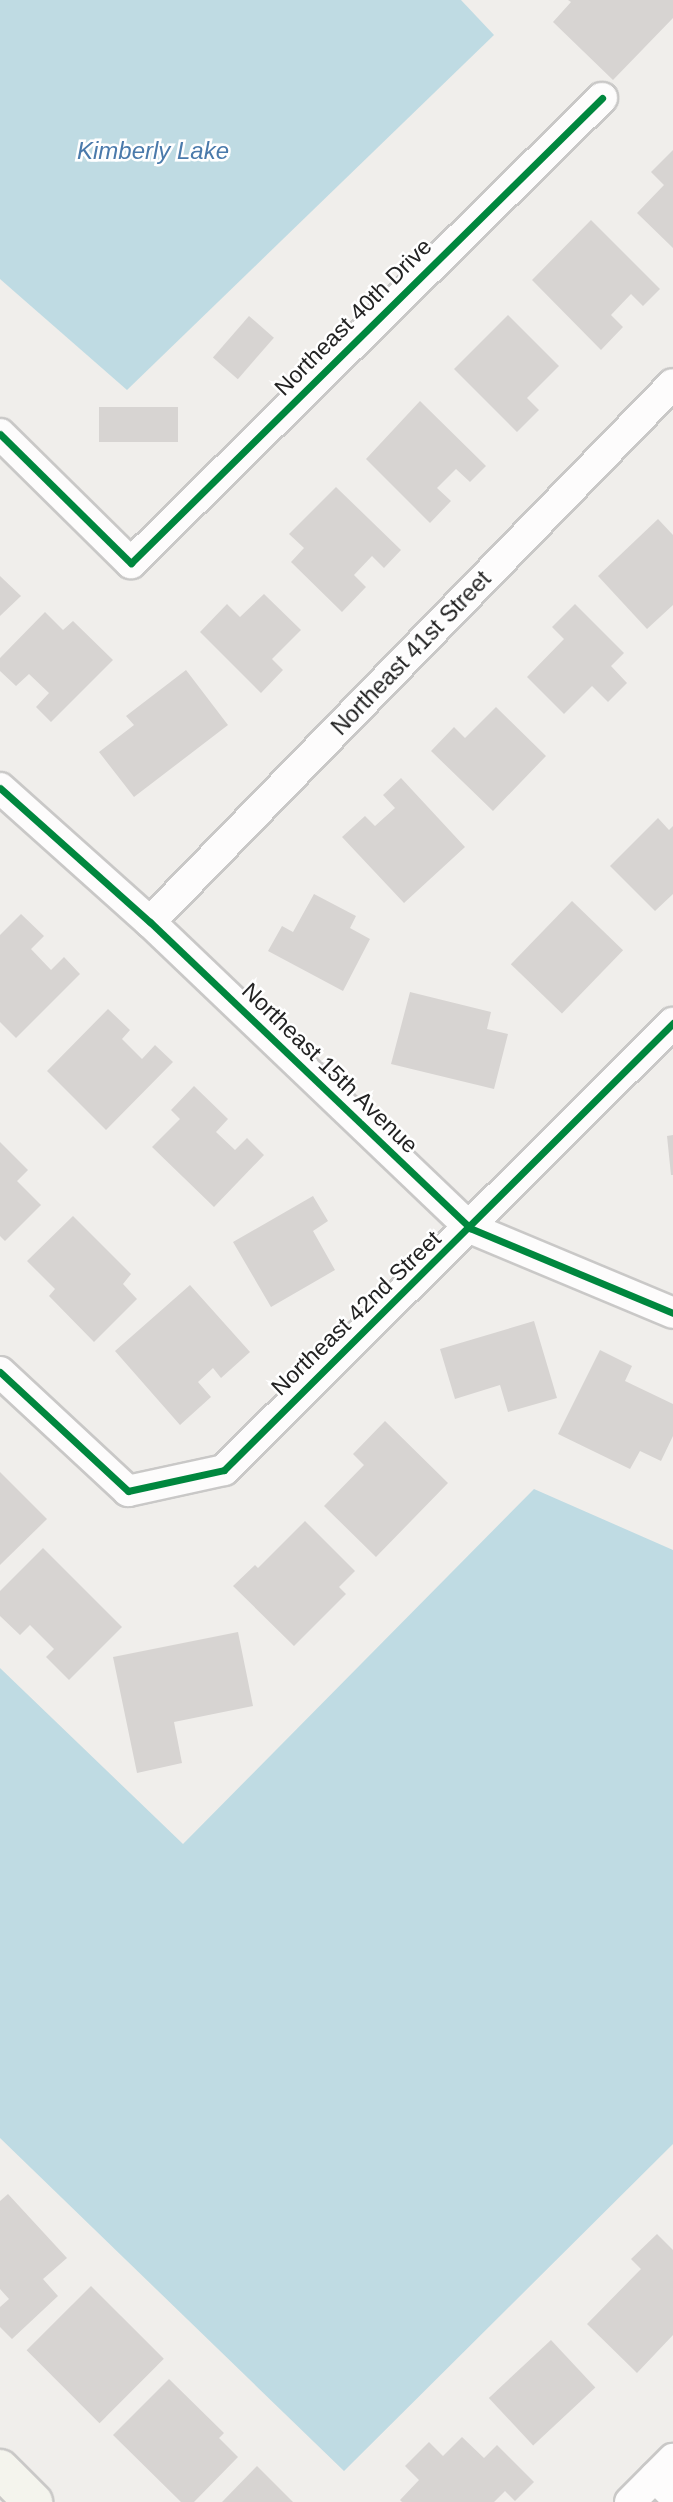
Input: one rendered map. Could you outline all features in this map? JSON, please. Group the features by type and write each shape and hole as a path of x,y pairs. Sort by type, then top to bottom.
{"street":[{"name":"Northeast 40th Drive","path":"0,434 131,563 603,98"},
{"name":"Northeast 41st Street","path":"150,922 673,384"},
{"name":"Northeast 15th Avenue","path":"0,788 150,922 470,1228 673,1313"},
{"name":"Northeast 42nd Street","path":"0,1372 128,1491 224,1470 673,1023"},
{"path":"0,2469 33,2502"},
{"path":"630,2502 667,2477"}],"water":[{"name":"Kimberly Lake","path":"0,0 461,0 494,35 127,390 0,279"},
{"path":"534,1489 673,1550 673,2144 344,2471 0,2138 0,1668 183,1844"}],"building":[{"path":"568,0 673,0 673,18 613,80 553,22 571,2"},
{"path":"673,150 673,248 637,213 664,185 651,172"},
{"path":"591,220 660,289 643,306 631,294 611,315 623,327 601,350 532,280"},
{"path":"508,315 559,366 527,398 539,410 517,432 454,369"},
{"path":"249,316 274,338 238,379 213,358"},
{"path":"420,401 486,466 470,482 456,469 437,488 451,501 430,523 366,459"},
{"path":"99,407 178,407 178,442 99,442"},
{"path":"336,487 401,550 384,568 372,556 354,575 366,587 342,612 291,562 304,548 289,534"},
{"path":"658,519 673,535 673,605 647,629 598,576"},
{"path":"0,576 21,596 0,616"},
{"path":"264,594 301,630 272,659 283,670 261,693 200,632 227,604 240,617"},
{"path":"575,604 624,653 611,666 627,683 608,702 592,686 564,714 527,677 564,639 552,627"},
{"path":"45,612 63,630 73,621 113,660 51,722 36,707 49,693 29,674 16,686 0,671 0,658"},
{"path":"186,670 228,725 134,797 99,752 134,725 126,716"},
{"path":"496,707 546,756 493,811 431,751 454,727 465,738"},
{"path":"401,778 465,847 404,903 342,837 365,816 375,826 395,808 383,795"},
{"path":"658,818 669,830 673,826 673,894 655,911 610,866"},
{"path":"314,894 356,916 350,928 370,939 343,991 268,951 282,926 293,932"},
{"path":"572,901 623,950 562,1014 511,964"},
{"path":"21,914 44,936 31,949 51,970 64,957 80,974 16,1038 0,1022 0,935"},
{"path":"410,992 491,1012 487,1029 508,1034 494,1089 391,1064"},
{"path":"108,1009 130,1030 122,1039 142,1059 155,1045 173,1062 106,1130 47,1071"},
{"path":"194,1086 228,1119 216,1132 235,1150 247,1138 264,1155 214,1207 152,1147 180,1119 171,1110"},
{"path":"673,1135 673,1175 671,1175 667,1136"},
{"path":"0,1142 28,1170 17,1181 41,1205 5,1241 0,1236"},
{"path":"313,1196 328,1221 313,1231 335,1270 271,1307 233,1242"},
{"path":"73,1216 131,1274 123,1284 137,1299 94,1342 49,1296 55,1289 27,1261"},
{"path":"190,1285 250,1352 221,1378 213,1368 198,1382 211,1397 180,1425 115,1351"},
{"path":"534,1321 557,1398 508,1412 500,1385 455,1399 440,1349"},
{"path":"600,1350 632,1366 625,1381 673,1404 673,1436 661,1461 640,1451 630,1469 558,1434"},
{"path":"385,1421 448,1483 376,1557 324,1506 364,1465 353,1454"},
{"path":"0,1472 47,1519 0,1565"},
{"path":"305,1521 355,1571 339,1587 346,1594 294,1646 233,1586 255,1565 258,1568"},
{"path":"43,1548 122,1627 69,1680 46,1657 54,1649 30,1625 20,1635 0,1616 0,1591"},
{"path":"238,1632 253,1706 174,1722 182,1763 137,1773 113,1657"},
{"path":"8,2194 67,2258 43,2279 58,2296 12,2339 0,2327 0,2307 9,2299 0,2289 0,2201"},
{"path":"657,2234 673,2250 673,2335 637,2373 587,2324 641,2269 631,2259"},
{"path":"91,2286 164,2359 99,2423 27,2350"},
{"path":"551,2340 595,2388 533,2446 489,2398"},
{"path":"169,2379 224,2433 219,2438 238,2457 194,2502 181,2502 113,2435"},
{"path":"462,2437 484,2458 497,2445 534,2482 515,2501 505,2491 494,2502 402,2502 400,2500 419,2480 405,2466 429,2442 443,2456"},
{"path":"257,2466 293,2502 222,2502"}],"cycle path":[{"path":"0,434 131,563 602,98"},
{"path":"0,788 150,922 470,1228 673,1313"},
{"path":"0,1372 128,1491 224,1470 673,1023"}]}
